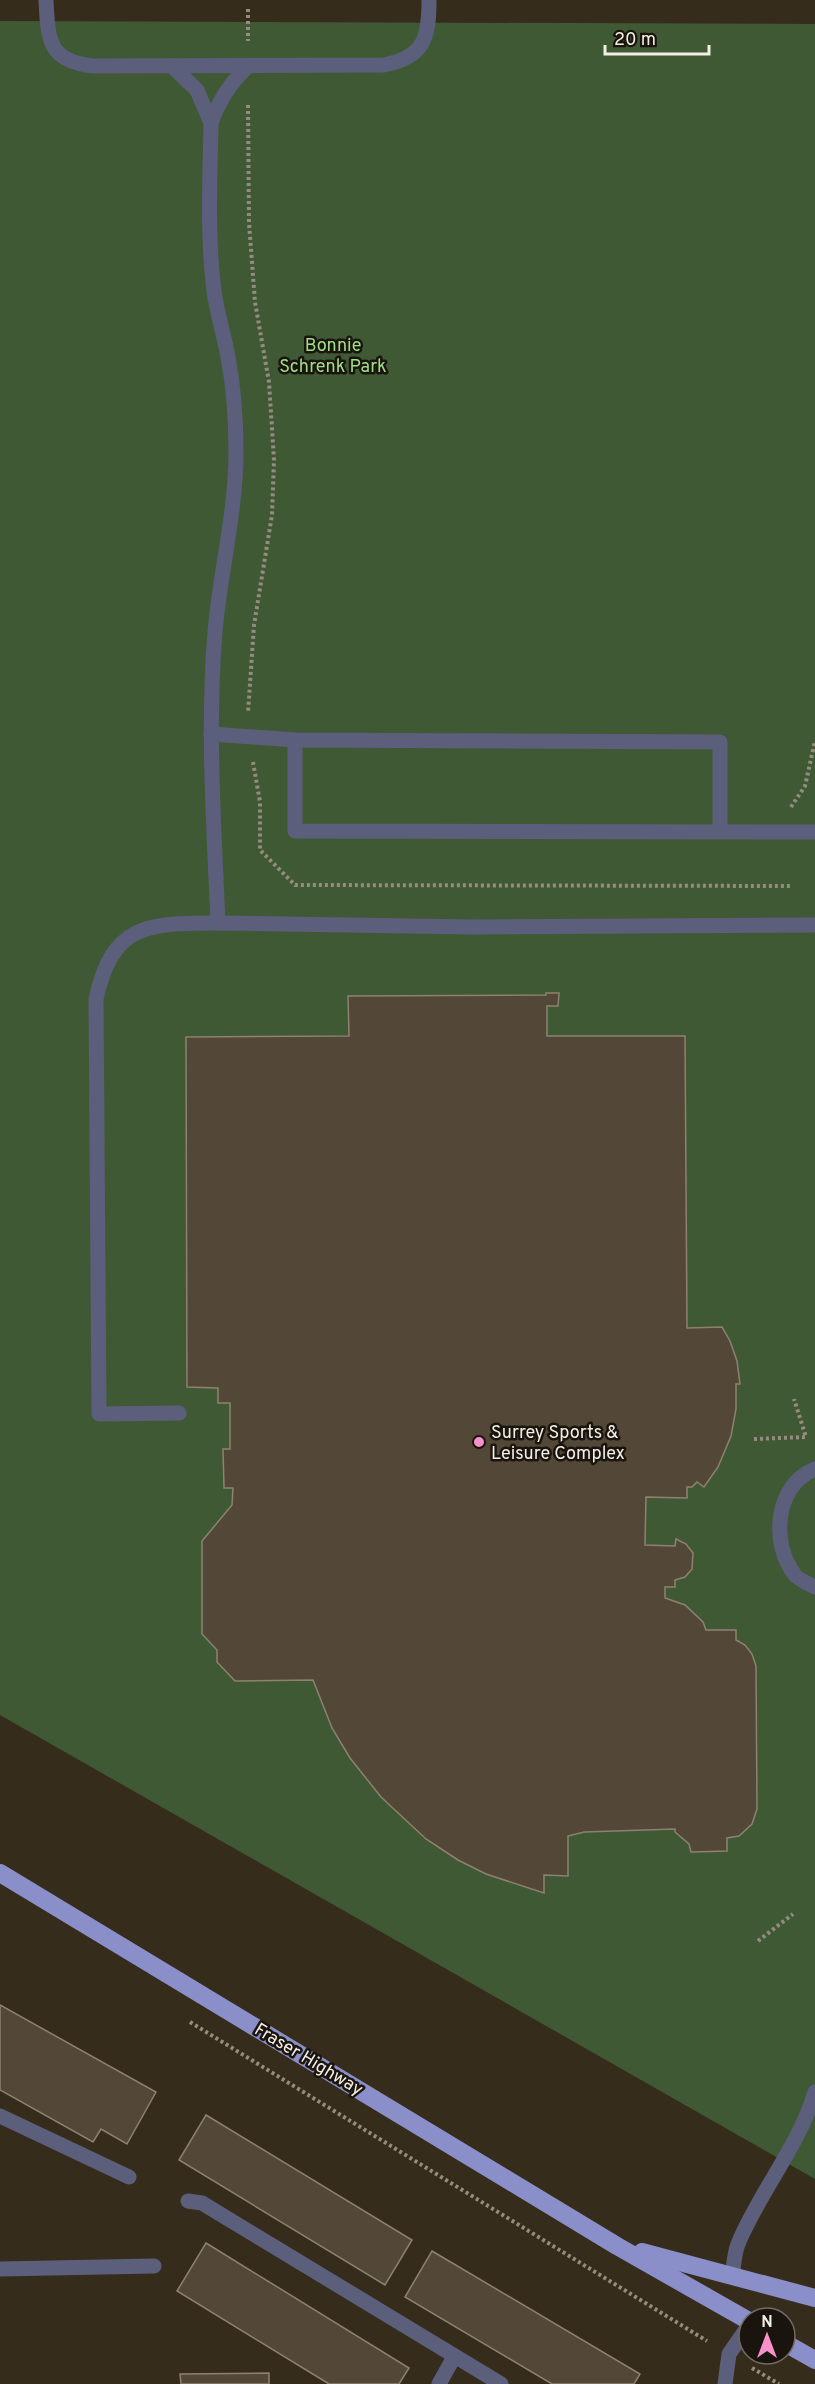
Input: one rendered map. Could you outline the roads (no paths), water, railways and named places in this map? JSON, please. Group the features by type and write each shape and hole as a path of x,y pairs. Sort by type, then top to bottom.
{"main road":[{"name":"Fraser Highway","path":"0,1873 617,2246 737,2316"},
{"name":"Fraser Highway","path":"617,2246 815,2298"},
{"path":"797,2350 815,2360"}],"lane":[{"path":"46,0 48,32 54,49 64,60 93,66 384,65 403,61 417,53 424,40 429,0"},
{"path":"172,66 197,90 210,123 214,293 235,401 236,484 215,633 211,734 218,923"},
{"path":"210,123 229,86 248,66"},
{"path":"211,734 294,740 720,742 720,832"},
{"path":"294,740 295,831 815,832"},
{"path":"179,1413 99,1414 96,999 107,962 116,947 129,937 157,925 218,923 473,927 815,925"},
{"path":"815,1469 797,1480 788,1492 781,1511 780,1532 784,1556 796,1577 815,1587"},
{"path":"732,2276 737,2246 759,2200 806,2116 815,2092"},
{"path":"0,2116 129,2177"},
{"path":"188,2200 202,2203 501,2384"},
{"path":"0,2269 154,2266"},
{"path":"725,2384 729,2354 737,2342"},
{"path":"439,2384 454,2357"}],"place":[{"name":"Surrey Sports & Leisure Complex","path":"479,1442"}],"park label":[{"name":"Bonnie Schrenk Park","path":"333,355"}]}
